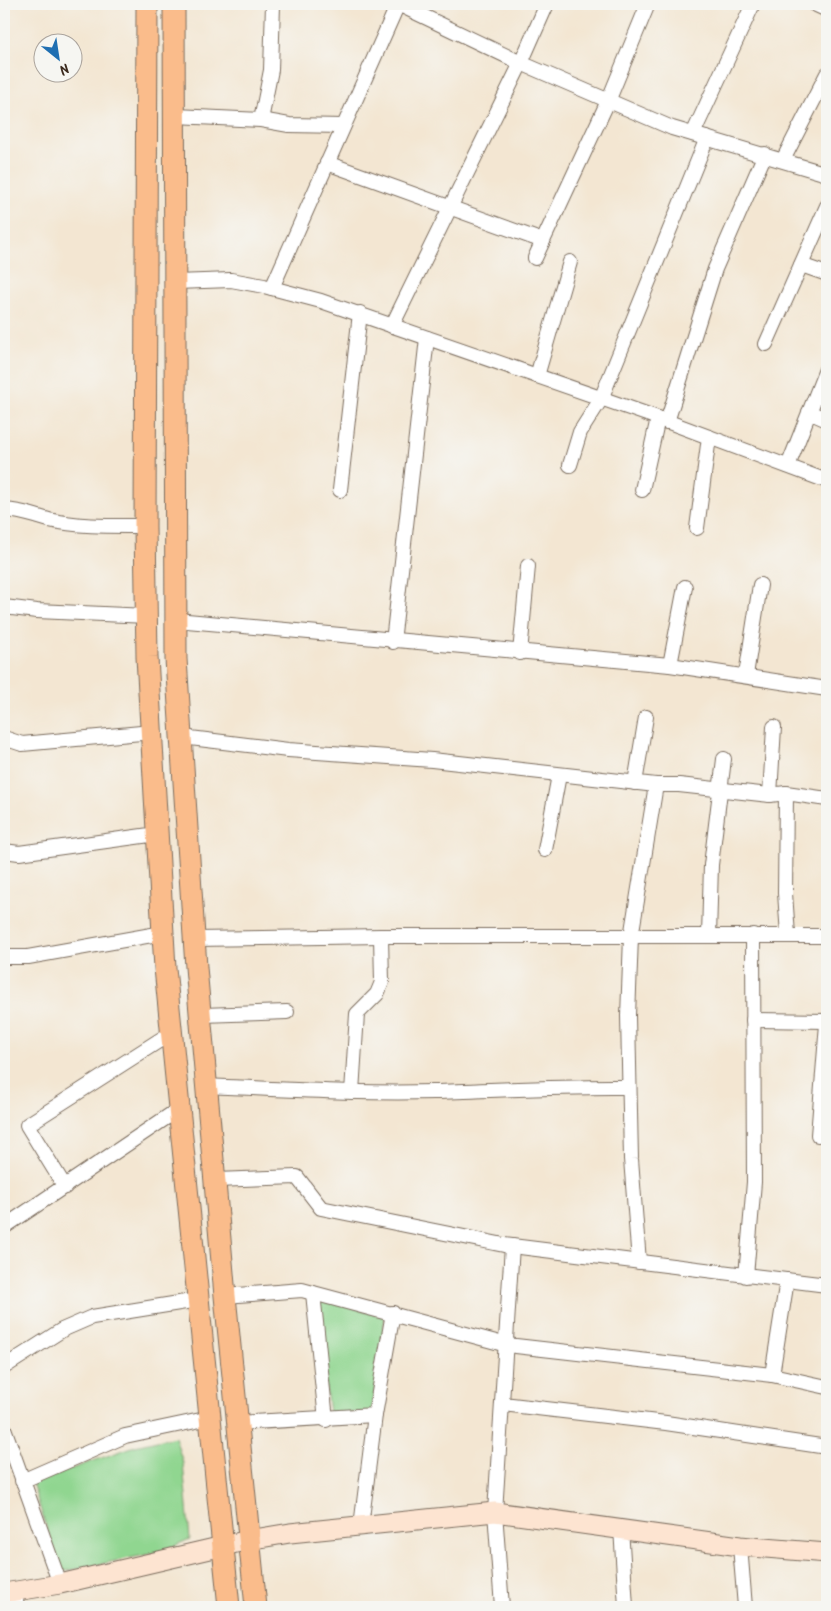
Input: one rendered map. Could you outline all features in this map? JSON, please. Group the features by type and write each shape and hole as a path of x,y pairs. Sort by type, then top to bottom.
{"main road":[{"path":"147,4 145,526 147,616 157,834 171,1033 229,1607"},
{"path":"174,4 176,116 176,659 194,939 202,1015 206,1086 256,1607"},
{"path":"179,1109 209,1108"},
{"path":"198,1300 225,1296"}],"street":[{"path":"261,120 271,70 273,4"},
{"path":"272,288 398,4 521,63 609,99 672,128 765,154 827,174"},
{"path":"392,326 521,63 547,4"},
{"path":"535,258 609,99 648,4"},
{"path":"693,134 753,4"},
{"path":"814,4 827,10"},
{"path":"784,160 827,74"},
{"path":"176,116 261,120 290,125 343,126"},
{"path":"570,465 580,432 601,399 707,138"},
{"path":"642,490 662,420 715,269 765,154"},
{"path":"327,163 450,206 543,242"},
{"path":"766,344 827,206"},
{"path":"537,376 570,262"},
{"path":"801,265 827,274"},
{"path":"176,282 231,280 272,288 360,313 392,326 662,420 827,481"},
{"path":"340,490 360,313"},
{"path":"393,642 427,338"},
{"path":"788,466 827,367"},
{"path":"809,412 827,420"},
{"path":"697,528 709,437"},
{"path":"4,510 23,511 49,520 95,526 145,526"},
{"path":"520,653 528,566"},
{"path":"746,675 760,585"},
{"path":"670,665 685,587"},
{"path":"4,607 37,611 147,616"},
{"path":"176,620 393,642 670,665 746,675 827,689"},
{"path":"635,783 646,717"},
{"path":"770,795 774,727"},
{"path":"4,738 22,744 152,732"},
{"path":"182,737 288,750 432,760 635,783 770,795 786,793 827,799"},
{"path":"709,936 711,866 724,759"},
{"path":"545,850 559,775"},
{"path":"639,1262 630,1159 628,1087 631,938 656,785"},
{"path":"786,793 785,894 788,935"},
{"path":"4,851 19,853 157,834"},
{"path":"4,957 28,957 163,933"},
{"path":"194,939 381,936 631,938 753,935 827,936"},
{"path":"746,1276 754,1182 753,935"},
{"path":"352,1092 358,1014 377,994 382,982 381,936"},
{"path":"202,1015 286,1012"},
{"path":"753,1020 827,1023 818,1135"},
{"path":"66,1187 27,1125 171,1033"},
{"path":"206,1086 352,1092 434,1092 562,1086 628,1087"},
{"path":"4,1227 179,1109"},
{"path":"216,1180 297,1177 321,1208 512,1246 827,1285"},
{"path":"502,1607 495,1512 512,1246"},
{"path":"772,1375 788,1280"},
{"path":"225,1296 302,1290 507,1345 772,1375 827,1387"},
{"path":"313,1293 326,1420"},
{"path":"4,1368 62,1330 92,1317 198,1300"},
{"path":"361,1526 375,1416 393,1313"},
{"path":"503,1404 666,1423 827,1447"},
{"path":"237,1423 326,1420 375,1416"},
{"path":"22,1481 125,1436 210,1418"},
{"path":"4,1428 60,1584"},
{"path":"12,1597 249,1540 495,1512 740,1546 827,1553"},
{"path":"620,1528 626,1607"},
{"path":"740,1546 745,1607"}],"green space":[{"path":"316,1297 385,1317 372,1412 329,1414"},
{"path":"175,1437 183,1463 190,1539 160,1552 61,1572 32,1483 135,1446"}]}
